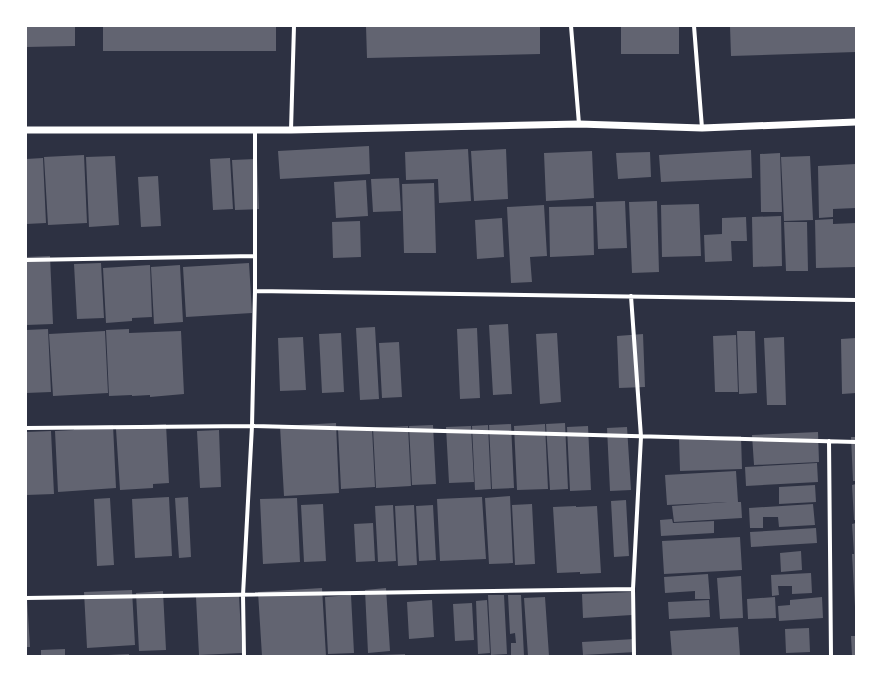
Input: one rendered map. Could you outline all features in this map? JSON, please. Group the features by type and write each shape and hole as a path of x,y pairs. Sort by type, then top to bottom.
{"street":[{"path":"291,130 294,26"},
{"path":"571,26 578,124"},
{"path":"694,26 702,128"},
{"path":"26,130 291,130 578,124 702,128 856,122"},
{"path":"244,656 244,595 252,426 255,291 255,130"},
{"path":"26,260 255,256"},
{"path":"255,291 856,300"},
{"path":"631,296 641,437 633,589 634,656"},
{"path":"26,428 252,426 856,442"},
{"path":"829,441 831,656"},
{"path":"26,598 633,589"}],"building":[{"path":"26,26 75,26 75,46 26,47"},
{"path":"103,26 276,26 276,51 103,51"},
{"path":"366,26 540,26 540,54 367,58"},
{"path":"621,26 679,26 679,54 621,54"},
{"path":"730,26 856,26 856,52 731,56"},
{"path":"369,146 370,174 280,179 278,151"},
{"path":"468,149 471,201 439,203 438,179 406,180 405,152"},
{"path":"506,149 508,199 474,201 471,151"},
{"path":"751,150 752,178 661,182 659,155"},
{"path":"592,151 594,198 546,201 544,153"},
{"path":"650,152 651,177 618,179 616,153"},
{"path":"780,153 782,212 761,212 760,154"},
{"path":"84,155 87,223 48,225 44,157"},
{"path":"115,156 119,225 89,227 86,157"},
{"path":"810,156 813,220 784,221 781,157"},
{"path":"43,158 46,223 26,224 26,159"},
{"path":"230,158 233,209 213,210 210,159"},
{"path":"257,159 259,209 235,210 232,160"},
{"path":"856,164 856,208 833,209 833,217 819,218 818,166"},
{"path":"158,176 161,226 141,227 138,177"},
{"path":"399,178 401,211 373,212 371,179"},
{"path":"366,180 368,216 336,218 334,182"},
{"path":"434,183 436,253 404,253 402,184"},
{"path":"625,201 627,248 598,249 596,202"},
{"path":"657,201 659,272 632,273 629,202"},
{"path":"699,204 701,256 662,257 661,205"},
{"path":"544,205 547,256 530,257 532,282 511,283 507,207"},
{"path":"593,206 594,255 550,257 549,207"},
{"path":"781,216 782,266 753,267 752,217"},
{"path":"746,217 747,241 731,241 732,261 705,262 704,235 722,234 722,218"},
{"path":"502,218 504,257 477,259 475,220"},
{"path":"833,219 833,224 856,223 856,267 816,268 815,220"},
{"path":"360,221 361,257 333,258 332,222"},
{"path":"784,222 807,222 808,271 786,271"},
{"path":"50,256 53,324 26,325 26,257"},
{"path":"101,263 104,318 77,319 74,264"},
{"path":"249,263 252,313 186,317 183,267"},
{"path":"150,265 152,317 132,318 132,321 106,323 103,268"},
{"path":"180,265 183,322 154,324 151,267"},
{"path":"508,324 512,394 493,395 489,325"},
{"path":"375,327 379,399 360,400 356,328"},
{"path":"477,328 480,398 460,399 457,329"},
{"path":"48,329 51,392 26,393 26,330"},
{"path":"129,329 129,333 181,331 184,394 150,397 150,395 109,396 106,330"},
{"path":"105,331 108,393 53,396 49,334"},
{"path":"737,331 755,331 757,393 739,394"},
{"path":"341,333 344,392 322,393 319,334"},
{"path":"557,333 561,402 540,404 536,334"},
{"path":"643,334 645,387 619,388 617,336"},
{"path":"736,335 738,392 715,392 713,336"},
{"path":"303,337 306,390 280,391 278,338"},
{"path":"784,337 786,405 767,405 764,338"},
{"path":"856,338 856,393 842,394 841,339"},
{"path":"399,342 402,397 382,398 379,343"},
{"path":"336,423 339,493 284,496 280,426"},
{"path":"565,423 568,489 550,490 546,424"},
{"path":"166,424 169,483 153,484 153,488 120,490 116,429 151,427 151,425"},
{"path":"511,424 514,488 492,489 489,425"},
{"path":"545,424 548,489 517,490 514,426"},
{"path":"113,425 116,488 58,492 55,431 74,430 74,427"},
{"path":"433,425 436,484 412,485 409,426"},
{"path":"488,425 491,489 475,490 472,426"},
{"path":"408,426 411,486 376,488 373,428"},
{"path":"471,426 474,482 449,483 446,427"},
{"path":"588,426 591,490 570,491 567,427"},
{"path":"627,427 631,490 610,491 607,428"},
{"path":"372,428 375,487 341,489 338,429"},
{"path":"219,430 221,487 200,488 197,431"},
{"path":"51,431 54,494 26,495 26,432"},
{"path":"818,432 819,462 754,465 752,435"},
{"path":"741,436 742,469 680,471 679,438"},
{"path":"851,437 856,437 856,481 853,481"},
{"path":"817,463 818,482 746,486 745,467"},
{"path":"736,471 738,502 741,502 742,518 674,522 672,506 727,502 667,505 665,475"},
{"path":"856,484 856,520 854,520 852,485"},
{"path":"815,485 816,502 779,504 779,487"},
{"path":"510,496 513,563 489,564 485,498"},
{"path":"169,497 172,556 135,558 132,499"},
{"path":"188,497 191,557 179,558 175,498"},
{"path":"482,497 486,559 440,561 437,499"},
{"path":"110,498 114,565 97,566 94,499"},
{"path":"297,498 300,562 263,564 260,499"},
{"path":"626,500 629,556 614,557 611,501"},
{"path":"323,504 326,561 304,562 301,505"},
{"path":"532,504 535,564 515,565 512,505"},
{"path":"813,504 815,525 779,527 778,517 763,517 763,528 750,528 749,508"},
{"path":"393,505 396,561 378,562 375,506"},
{"path":"414,505 417,565 398,566 395,506"},
{"path":"433,505 436,560 419,561 416,506"},
{"path":"597,506 601,573 557,573 553,507"},
{"path":"672,519 673,523 714,521 714,533 661,536 660,520"},
{"path":"373,523 375,561 356,562 354,524"},
{"path":"856,523 856,607 855,607 852,524"},
{"path":"816,528 817,543 751,547 750,532"},
{"path":"740,537 742,570 664,574 662,541"},
{"path":"801,551 802,570 781,572 780,553"},
{"path":"811,573 812,593 792,594 792,586 778,586 779,595 772,596 771,575"},
{"path":"708,574 710,599 695,599 695,591 665,593 664,577"},
{"path":"741,576 743,618 720,619 717,578"},
{"path":"322,588 326,656 262,656 258,592"},
{"path":"386,588 390,651 368,653 365,590"},
{"path":"132,590 135,645 87,648 84,592"},
{"path":"163,591 166,650 139,651 136,593"},
{"path":"631,592 632,615 583,618 582,594"},
{"path":"239,595 242,653 199,655 196,597"},
{"path":"351,595 354,653 328,654 325,597"},
{"path":"488,595 504,595 507,654 491,655"},
{"path":"508,595 521,595 524,656 511,656 511,643 516,643 515,633 510,634"},
{"path":"545,597 549,656 528,656 524,598"},
{"path":"775,597 776,618 748,619 747,599"},
{"path":"822,597 823,618 779,621 778,606 790,605 790,600"},
{"path":"27,598 30,647 26,647"},
{"path":"432,600 434,637 409,639 407,602"},
{"path":"487,600 490,653 478,654 476,601"},
{"path":"709,600 710,617 669,619 668,602"},
{"path":"472,603 474,640 455,641 453,604"},
{"path":"738,627 740,656 672,656 670,631"},
{"path":"809,628 810,652 786,653 785,629"},
{"path":"851,636 856,636 856,656 852,656"},
{"path":"635,639 636,652 583,655 582,642"},
{"path":"65,649 65,656 41,656 41,650"},
{"path":"129,654 129,656 108,656 108,655"},
{"path":"405,654 405,656 380,656 380,655"}]}
